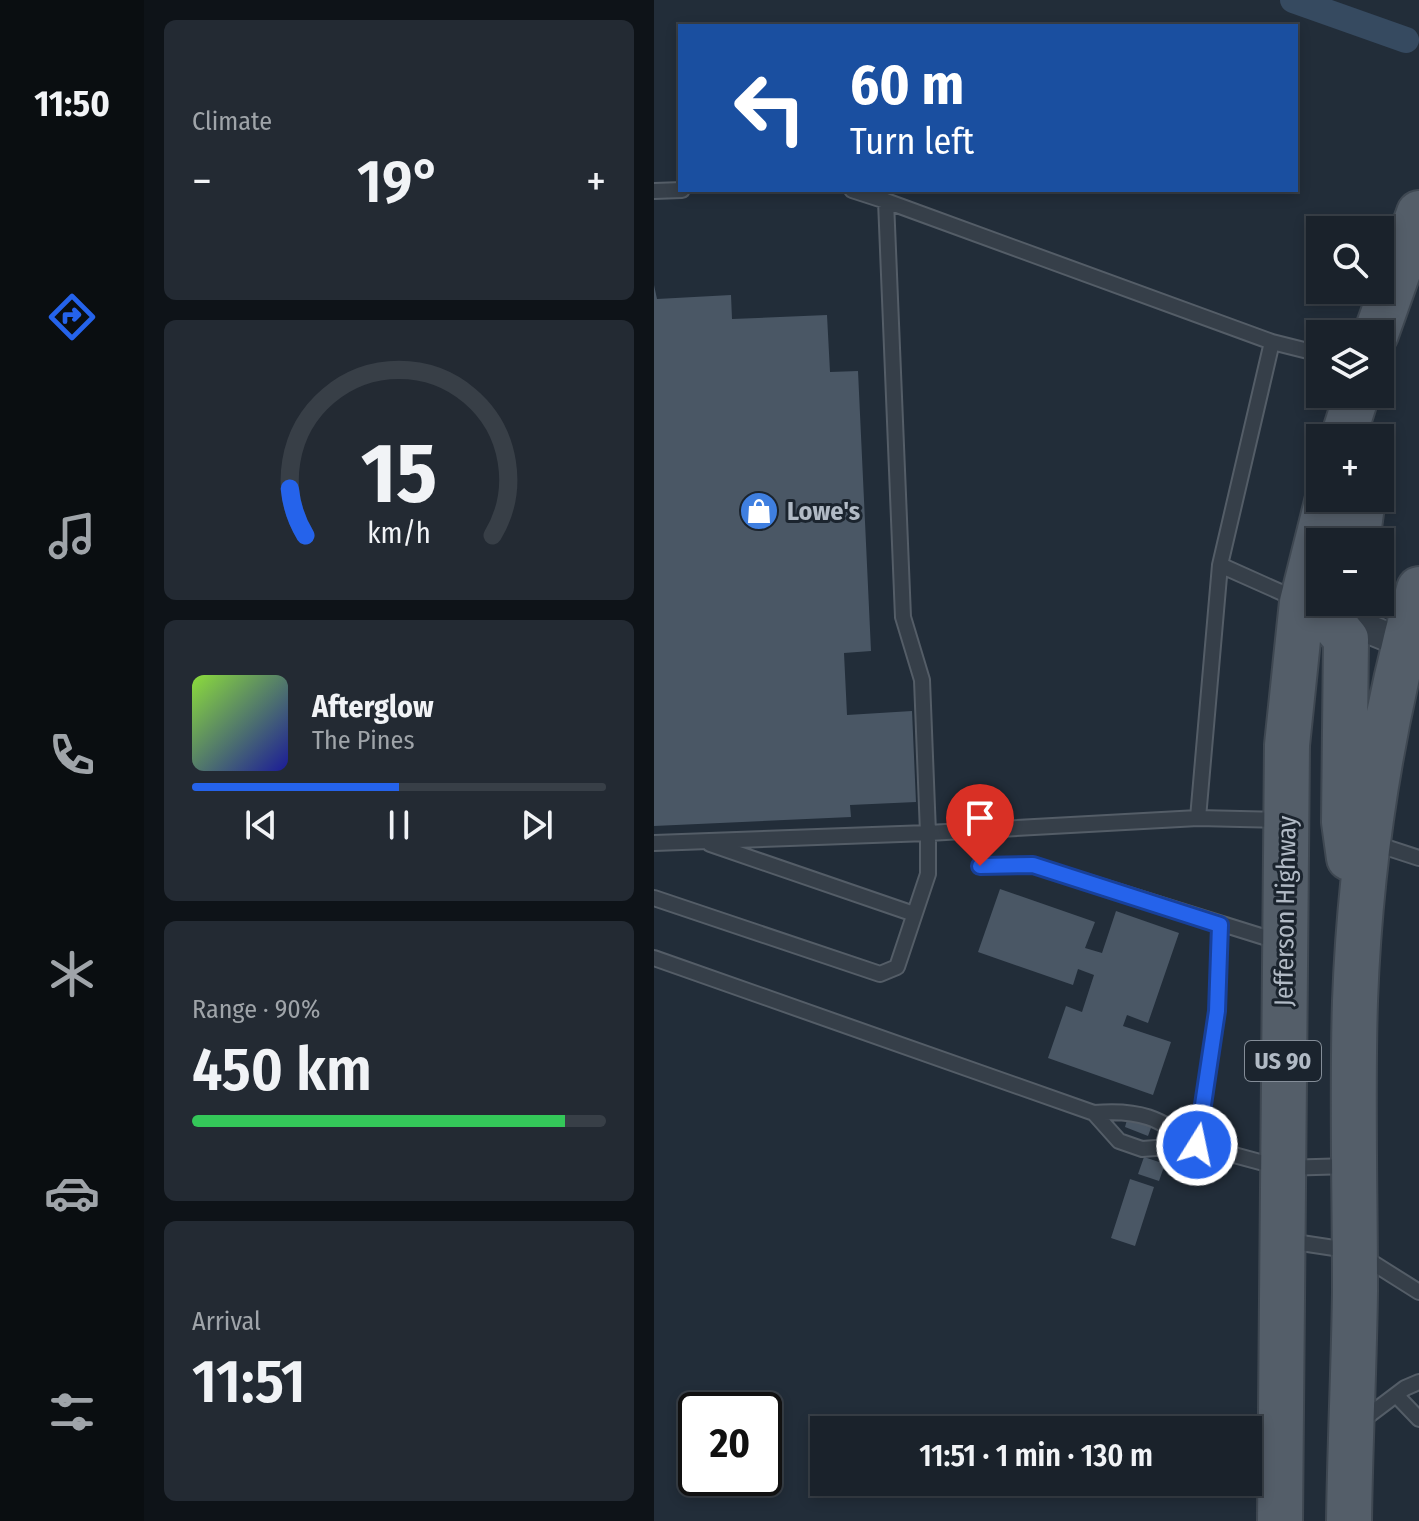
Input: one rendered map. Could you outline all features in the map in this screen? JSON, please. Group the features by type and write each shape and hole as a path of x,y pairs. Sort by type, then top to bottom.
{"main road":[{"path":"1381,320 1419,213"},
{"name":"US 90","path":"1349,1521 1355,998 1369,842 1411,647 1419,589"},
{"name":"Jefferson Highway","path":"1280,1521 1287,745 1332,616"},
{"path":"1336,616 1346,639 1344,822 1350,865 1363,898"}],"street":[{"path":"1346,616 1411,647"}],"lane":[{"path":"654,191 678,190"},
{"path":"858,192 1272,342 1306,350"},
{"path":"654,898 880,974 897,967 928,874 922,680 903,617 886,201"},
{"path":"1198,818 1220,565 1272,342"},
{"path":"1220,565 1306,599"},
{"path":"654,843 928,833 1198,818 1286,820"},
{"path":"700,841 914,914"},
{"path":"1369,842 1419,858"},
{"path":"980,866 1033,865 1285,943"},
{"path":"1197,1145 1217,1011 1220,925"},
{"path":"654,958 1094,1113 1130,1110 1162,1121 1197,1145 1282,1168 1354,1166"},
{"path":"1094,1113 1119,1141 1142,1149 1197,1145"},
{"path":"1281,1240 1354,1251 1419,1292"},
{"path":"1350,1429 1419,1382"},
{"path":"1396,1395 1419,1419"}],"building":[{"name":"Lowe's","path":"654,285 657,299 731,295 732,319 827,315 830,372 858,371 871,651 844,653 847,715 912,711 916,802 850,805 851,817 654,826"},
{"path":"1000,889 1095,922 1085,948 1102,953 1116,911 1179,933 1148,1023 1127,1015 1123,1026 1171,1042 1153,1095 1048,1058 1066,1006 1082,1012 1094,975 1078,969 1073,985 978,952"},
{"path":"1128,1116 1152,1125 1148,1136 1125,1127"},
{"path":"1144,1157 1165,1164 1159,1181 1138,1174"},
{"path":"1130,1179 1154,1187 1135,1246 1111,1238"}],"waterway":[{"path":"1293,0 1406,40"}],"place":[{"name":"Lowe's","path":"759,511"}],"route":[{"path":"980,866 1033,865 1220,925 1217,1011 1197,1145"}]}
